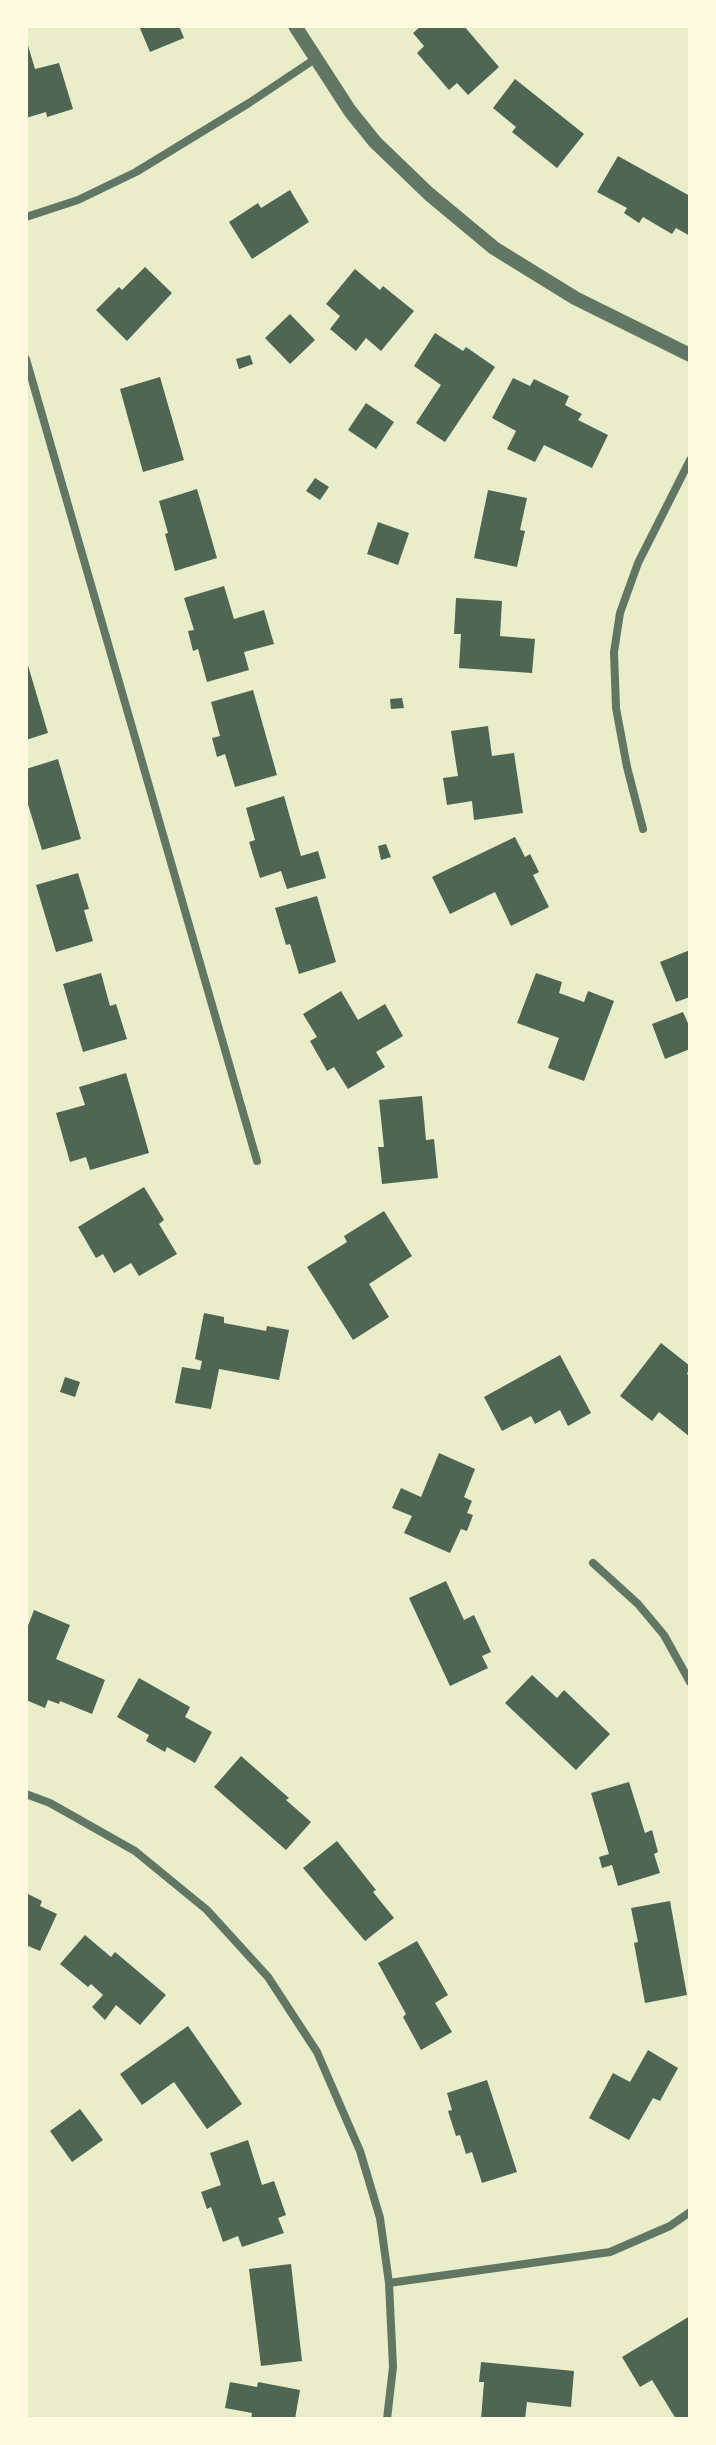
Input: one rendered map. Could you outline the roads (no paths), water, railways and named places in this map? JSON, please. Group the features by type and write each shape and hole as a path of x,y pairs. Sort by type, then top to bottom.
{"street":[{"path":"295,26 350,111 375,142 429,194 494,248 575,298 690,355"},
{"path":"26,217 78,200 136,172 315,59"},
{"path":"26,359 257,1161"},
{"path":"643,829 616,708 614,652 620,613 638,563 690,460"},
{"path":"593,1563 638,1604 664,1635 690,1682"},
{"path":"26,1794 50,1803 135,1851 207,1910 268,1977 317,2052 360,2151 380,2218 389,2283 393,2367 387,2419"},
{"path":"389,2283 610,2252 670,2226 690,2212"}]}
